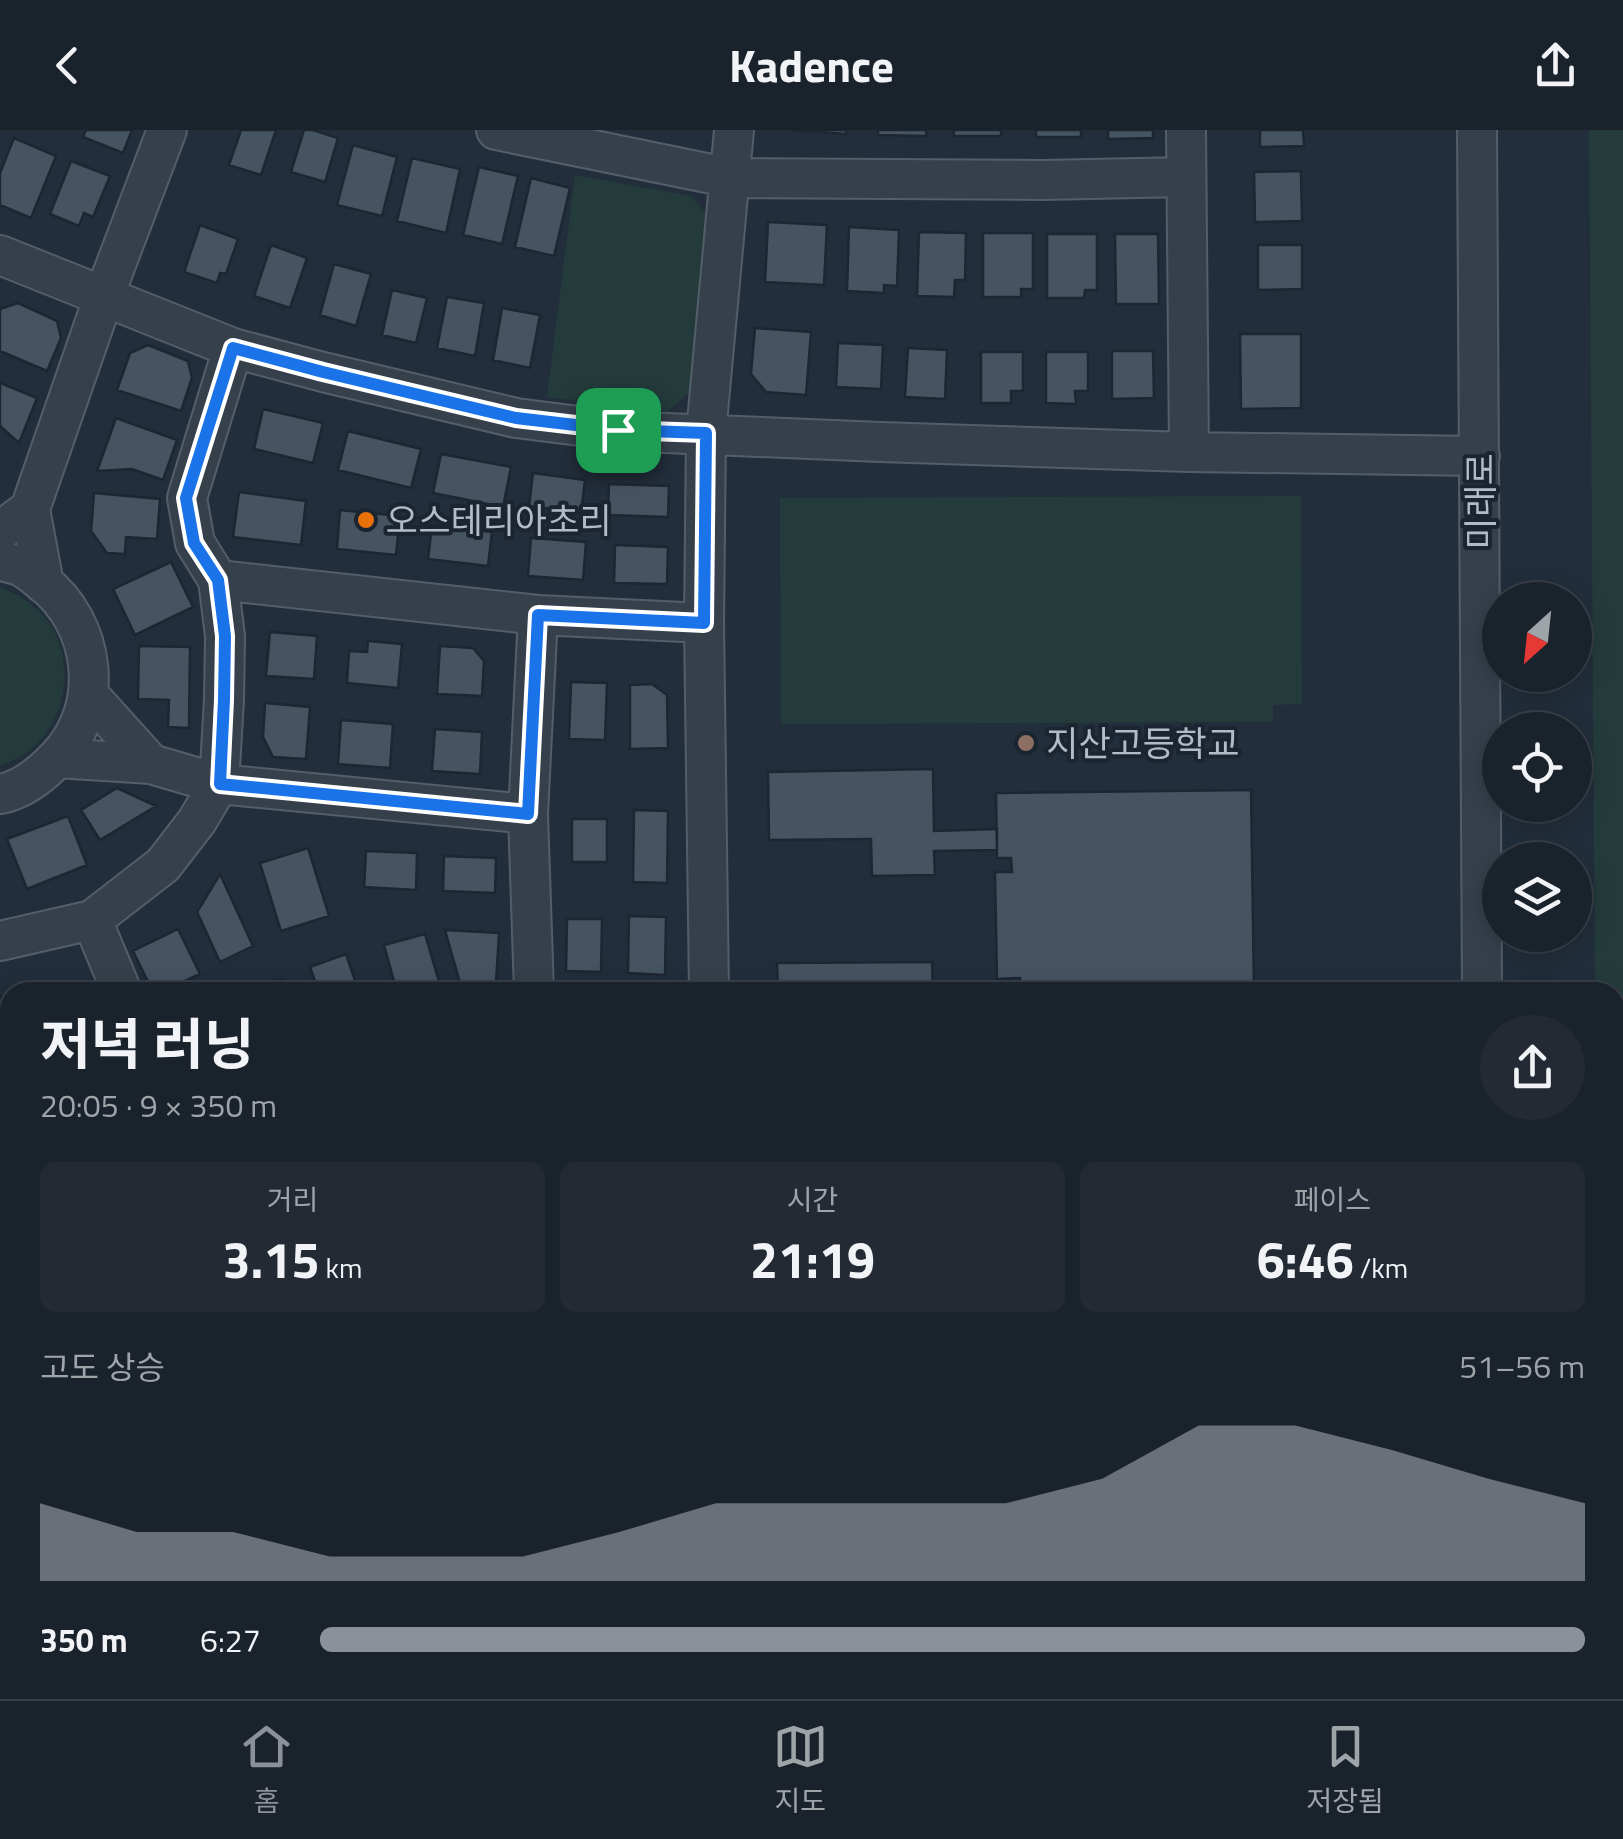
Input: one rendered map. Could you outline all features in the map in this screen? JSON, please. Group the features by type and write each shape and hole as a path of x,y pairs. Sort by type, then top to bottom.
{"street":[{"path":"44,584 15,520 167,130"},
{"path":"496,130 731,178 1186,178"},
{"path":"708,982 706,433 734,130"},
{"path":"1186,130 1189,452"},
{"name":"미래로","path":"1477,130 1482,982"},
{"path":"0,255 233,348 516,418 618,430 880,442 1480,456"},
{"path":"0,941 92,920 163,865 197,822 220,784 225,636 218,580 194,543 186,498 233,348"},
{"path":"0,560 24,568 56,592 79,626 90,666 87,706 71,743 43,773 0,794"},
{"path":"218,580 538,615 704,623"},
{"path":"534,982 528,814 538,615"},
{"path":"88,694 151,764"},
{"path":"58,758 151,764 220,784 528,814"},
{"path":"92,920 118,982"}],"green space":[{"path":"1589,130 1623,130 1623,982 1595,982"},
{"path":"575,175 691,196 711,219 692,390 667,412 547,397"},
{"path":"1301,496 1302,704 1273,705 1273,722 781,724 780,498"},
{"path":"0,587 28,602 50,624 63,659 64,677 57,713 48,730 22,756 0,766"}],"building":[{"path":"86,130 132,130 123,153 83,137"},
{"path":"241,130 276,130 261,175 229,165"},
{"path":"304,130 338,138 325,182 291,172"},
{"path":"790,130 846,130 846,134"},
{"path":"878,130 926,130 926,136 878,135"},
{"path":"954,130 1001,130 1001,136 954,136"},
{"path":"1036,130 1081,130 1081,137 1036,137"},
{"path":"1108,130 1153,130 1153,138 1108,139"},
{"path":"1260,130 1303,130 1304,146 1260,147"},
{"path":"14,138 56,156 31,218 0,205 0,173"},
{"path":"353,145 397,157 382,216 337,205"},
{"path":"412,158 460,169 446,233 397,221"},
{"path":"71,161 110,176 93,217 84,213 79,226 50,214"},
{"path":"479,167 518,176 502,244 463,235"},
{"path":"1301,171 1302,221 1255,222 1254,172"},
{"path":"531,178 570,188 554,256 515,247"},
{"path":"768,222 827,225 824,285 765,282"},
{"path":"200,225 238,239 226,274 220,273 217,283 184,272"},
{"path":"849,227 899,230 897,286 884,285 884,293 847,291"},
{"path":"919,232 966,233 965,280 955,280 954,297 917,296"},
{"path":"983,233 1033,233 1033,289 1021,289 1021,297 983,297"},
{"path":"1047,234 1097,234 1097,290 1085,290 1084,298 1047,298"},
{"path":"1115,234 1158,234 1159,304 1116,304"},
{"path":"271,245 307,258 290,308 254,296"},
{"path":"1258,245 1302,245 1302,289 1258,290"},
{"path":"334,264 371,274 356,326 320,315"},
{"path":"392,290 427,298 416,343 382,335"},
{"path":"447,297 484,303 475,356 437,348"},
{"path":"18,303 57,321 61,338 47,371 0,351 0,309"},
{"path":"502,308 540,315 530,368 493,360"},
{"path":"755,328 811,332 806,395 766,392 751,374"},
{"path":"1240,334 1301,334 1301,408 1241,409"},
{"path":"838,343 883,345 881,389 836,387"},
{"path":"148,345 188,361 192,378 181,411 117,390 130,353"},
{"path":"908,348 947,350 945,399 905,397"},
{"path":"1112,351 1153,351 1154,398 1112,399"},
{"path":"981,352 1023,352 1023,391 1011,391 1011,403 981,403"},
{"path":"1046,352 1088,352 1088,391 1075,391 1076,404 1046,403"},
{"path":"0,383 37,398 19,443 0,426"},
{"path":"263,409 323,423 313,463 254,449"},
{"path":"116,418 177,440 163,480 132,469 97,471"},
{"path":"348,431 421,449 411,488 338,470"},
{"path":"441,454 511,467 503,507 433,493"},
{"path":"533,473 585,480 581,513 529,506"},
{"path":"609,484 669,486 668,517 608,515"},
{"path":"239,492 306,501 301,545 233,537"},
{"path":"94,493 160,499 157,539 126,537 125,554 107,553 91,531"},
{"path":"340,510 400,516 396,555 337,549"},
{"path":"432,525 492,532 488,566 428,559"},
{"path":"531,538 586,542 583,580 528,576"},
{"path":"615,545 668,547 667,584 614,583"},
{"path":"171,562 193,607 135,635 113,589"},
{"path":"270,632 317,636 314,679 266,676"},
{"path":"368,641 402,644 398,688 347,683 349,651 367,652"},
{"path":"139,646 190,647 189,728 168,727 169,700 138,699"},
{"path":"440,646 473,648 484,661 482,696 437,694"},
{"path":"571,682 607,683 605,740 569,739"},
{"path":"652,684 667,695 668,748 630,749 630,685"},
{"path":"265,703 310,707 306,759 273,757 263,737"},
{"path":"341,720 393,724 390,768 338,764"},
{"path":"435,729 482,732 480,774 432,771"},
{"path":"933,769 934,831 997,829 997,850 934,851 935,875 872,876 871,839 769,840 768,772"},
{"path":"117,788 156,806 100,840 81,810"},
{"path":"1251,790 1254,982 997,979 995,872 1012,872 1011,858 997,858 996,793"},
{"path":"634,810 668,811 667,883 633,882"},
{"path":"68,816 87,865 27,889 7,839"},
{"path":"572,819 607,819 607,862 572,862"},
{"path":"308,848 329,916 281,931 260,863"},
{"path":"366,851 417,853 416,890 364,887"},
{"path":"444,856 496,858 495,893 443,891"},
{"path":"220,874 253,946 220,962 197,912"},
{"path":"629,916 666,917 665,975 628,973"},
{"path":"567,919 602,919 601,972 566,971"},
{"path":"178,929 200,974 183,982 148,982 133,951"},
{"path":"445,930 499,933 496,982 460,982"},
{"path":"425,934 439,982 394,982 384,945"},
{"path":"346,954 356,982 315,982 310,967"},
{"path":"932,962 933,982 778,982 777,963"}],"place":[{"name":"오스테리아초리","path":"366,520"},
{"name":"지산고등학교","path":"1026,743"}],"route":[{"path":"233,348 516,418 618,430 706,433 704,623 538,615 528,814 220,784 225,636 218,580 194,543 186,498 233,348"}]}
